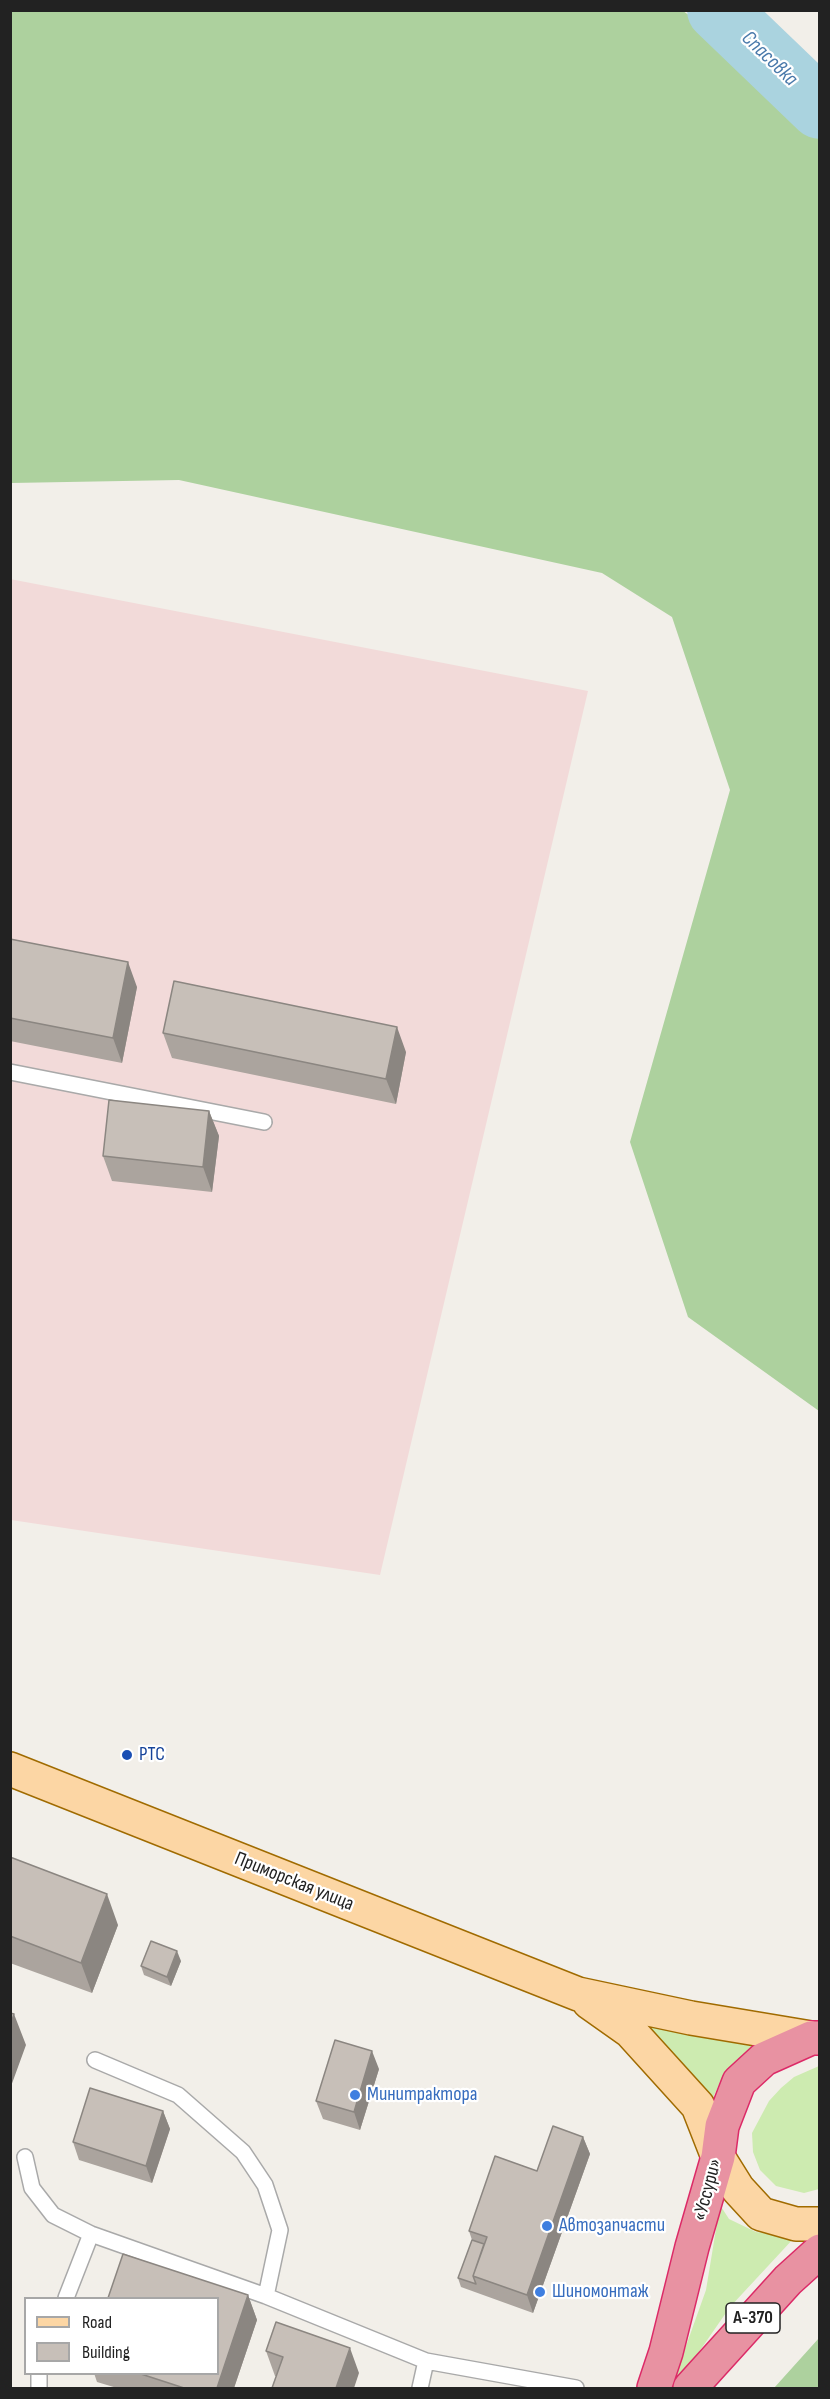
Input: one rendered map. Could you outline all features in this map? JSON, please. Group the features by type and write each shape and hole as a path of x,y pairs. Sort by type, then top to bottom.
{"highway":[{"name":"«Уссури»","path":"654,2388 666,2352 692,2247 718,2157 722,2126 739,2082 764,2059 815,2038"},
{"name":"А-370","path":"690,2388 788,2280 819,2251"}],"main road":[{"name":"Приморская улица","path":"10,1769 578,1994 691,2019 815,2038"},
{"name":"Приморская улица","path":"578,1994 630,2031 698,2106 718,2157 738,2189 761,2214 796,2224 819,2224"}],"lane":[{"path":"10,1072 264,1122"},
{"path":"94,2060 178,2095 243,2152 265,2185 280,2230 266,2296"},
{"path":"25,2157 32,2188 53,2215 91,2234 266,2296 426,2361 576,2388"},
{"path":"66,2297 91,2234"},
{"path":"420,2388 426,2361"}],"shaded area":[{"path":"10,579 588,691 380,1575 11,1520"}],"green space":[{"path":"10,11 683,11 700,23 819,136 819,1411 688,1317 630,1142 730,790 672,617 602,573 179,480 11,483"},
{"path":"640,2022 761,2046 733,2066 720,2082 712,2100"},
{"path":"819,2066 819,2189 804,2193 776,2186 760,2170 753,2152 752,2133 769,2101 781,2088 794,2077"},
{"path":"720,2205 729,2219 756,2232 794,2238 730,2307 674,2388 671,2388 706,2290"},
{"path":"819,2338 819,2388 774,2388"}],"building":[{"path":"10,939 128,962 113,1038 10,1018"},
{"path":"174,981 397,1027 386,1079 163,1033"},
{"path":"109,1100 209,1111 203,1167 103,1156"},
{"path":"10,1857 107,1894 81,1963 10,1936"},
{"path":"151,1941 177,1951 167,1977 141,1966"},
{"path":"10,2013 14,2014 10,2026"},
{"path":"335,2040 372,2051 354,2112 316,2101"},
{"path":"90,2088 163,2111 146,2166 73,2142"},
{"path":"553,2126 583,2137 527,2295 473,2276 487,2237 469,2231 495,2156 537,2171"},
{"path":"472,2240 484,2244 473,2276 476,2284 458,2278"},
{"path":"123,2254 248,2295 217,2388 184,2388 144,2375 219,2375 219,2297 108,2297"},
{"path":"276,2322 350,2348 336,2388 272,2388 283,2357 266,2351"}],"waterway":[{"name":"Спасовка","path":"718,10 820,108"}],"place":[{"name":"РТС","path":"127,1755"},
{"name":"Минитрактора","path":"355,2095"},
{"name":"Автозапчасти","path":"547,2226"},
{"name":"Шиномонтаж","path":"540,2292"}]}
